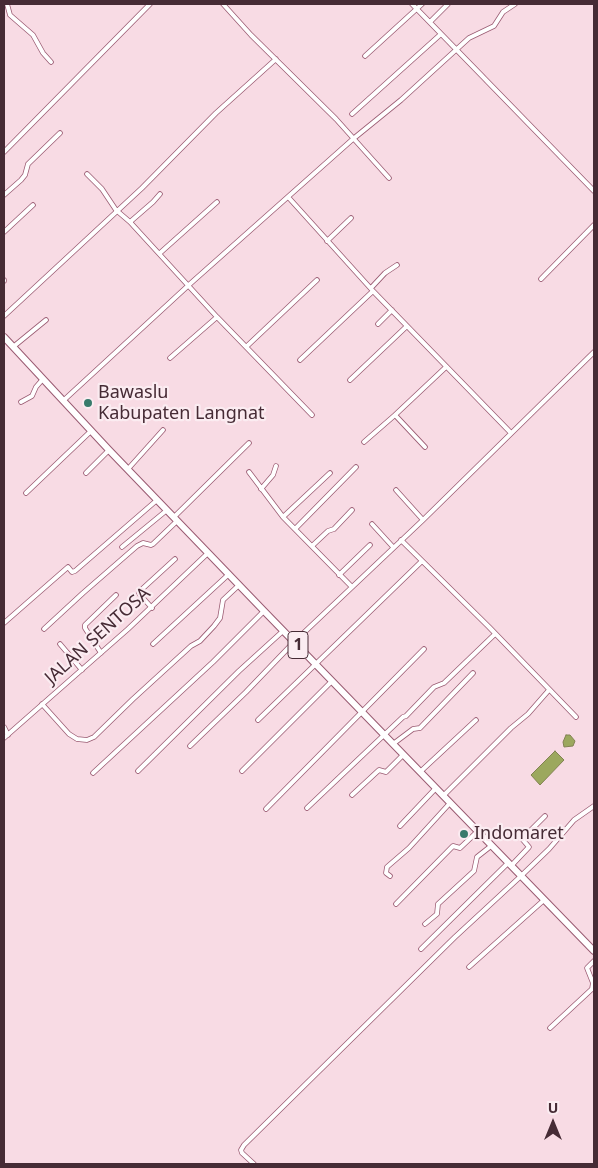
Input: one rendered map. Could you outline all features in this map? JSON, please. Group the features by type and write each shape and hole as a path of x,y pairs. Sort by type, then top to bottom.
{"highway":[{"name":"1","path":"4,337 166,510 594,951"}],"street":[{"path":"7,4 10,15 33,35 43,53 51,62"},
{"path":"4,152 150,4"},
{"path":"223,4 336,119 388,178"},
{"path":"412,4 594,191"},
{"path":"365,56 422,4"},
{"path":"430,22 448,4"},
{"path":"64,400 189,285 289,198 353,139 469,38 494,26 503,12 515,4"},
{"path":"352,114 441,34"},
{"path":"4,316 116,210 142,188 216,113 276,59"},
{"path":"4,194 21,180 25,175 28,164 60,133"},
{"path":"87,174 102,189 116,210 160,253 217,317 312,415"},
{"path":"130,222 154,202 160,194"},
{"path":"289,198 372,289 511,433"},
{"path":"160,253 217,202"},
{"path":"4,232 33,205"},
{"path":"327,241 351,218"},
{"path":"541,279 594,225"},
{"path":"300,360 372,289 385,273 397,265"},
{"path":"246,347 317,280"},
{"path":"378,324 392,310"},
{"path":"170,358 217,317"},
{"path":"13,347 46,320"},
{"path":"350,380 407,326"},
{"path":"190,746 294,642 423,520 594,352"},
{"path":"364,442 446,367"},
{"path":"21,402 32,396 36,387 44,379"},
{"path":"395,415 425,447"},
{"path":"128,469 163,430"},
{"path":"26,493 91,431"},
{"path":"44,630 137,546 143,543 153,544 249,444"},
{"path":"86,473 109,450"},
{"path":"261,489 274,475 276,466"},
{"path":"295,529 356,466"},
{"path":"249,472 283,517 352,587"},
{"path":"283,517 330,473"},
{"path":"396,490 423,520"},
{"path":"4,623 68,567 72,572 75,571 157,500"},
{"path":"122,547 166,510"},
{"path":"312,546 328,531 334,529 352,510"},
{"path":"372,524 393,547"},
{"path":"401,540 576,717"},
{"path":"339,575 370,545"},
{"name":"JALAN SENTOSA","path":"6,736 152,608 208,553"},
{"path":"152,608 139,593 175,559"},
{"path":"258,720 422,561"},
{"path":"154,644 228,574"},
{"path":"42,704 69,734 78,739 87,740 94,737 191,646 203,638 218,621 222,600 239,585"},
{"path":"101,654 85,625 116,595"},
{"path":"93,773 214,662 264,611"},
{"path":"138,771 283,630"},
{"path":"307,808 406,716 434,687 444,683 458,671 495,634"},
{"path":"60,644 82,670"},
{"path":"266,810 424,649"},
{"path":"393,744 413,729 420,728 474,673"},
{"path":"242,771 332,681"},
{"path":"443,796 511,728 528,714 549,690"},
{"path":"420,772 476,720"},
{"path":"4,727 6,736"},
{"path":"352,795 379,770 386,772 403,755"},
{"path":"400,826 436,788"},
{"path":"390,876 386,873 387,867 409,848 450,803"},
{"path":"254,1164 242,1153 241,1150 244,1145 455,937 549,849 574,820 594,806"},
{"path":"421,948 529,847 523,840 524,837 546,816"},
{"path":"396,904 453,846 460,848 478,831"},
{"path":"425,924 437,914 440,902 474,871 477,857 491,846"},
{"path":"469,967 544,900"},
{"path":"550,1028 592,989 593,983 587,969 594,961"}],"shaded area":[{"path":"566,735 570,735 575,741 573,746 564,747 563,742"},
{"path":"555,751 564,760 540,785 531,775"}],"place":[{"name":"Bawaslu Kabupaten Langnat","path":"88,403"},
{"name":"Indomaret","path":"464,834"}]}
